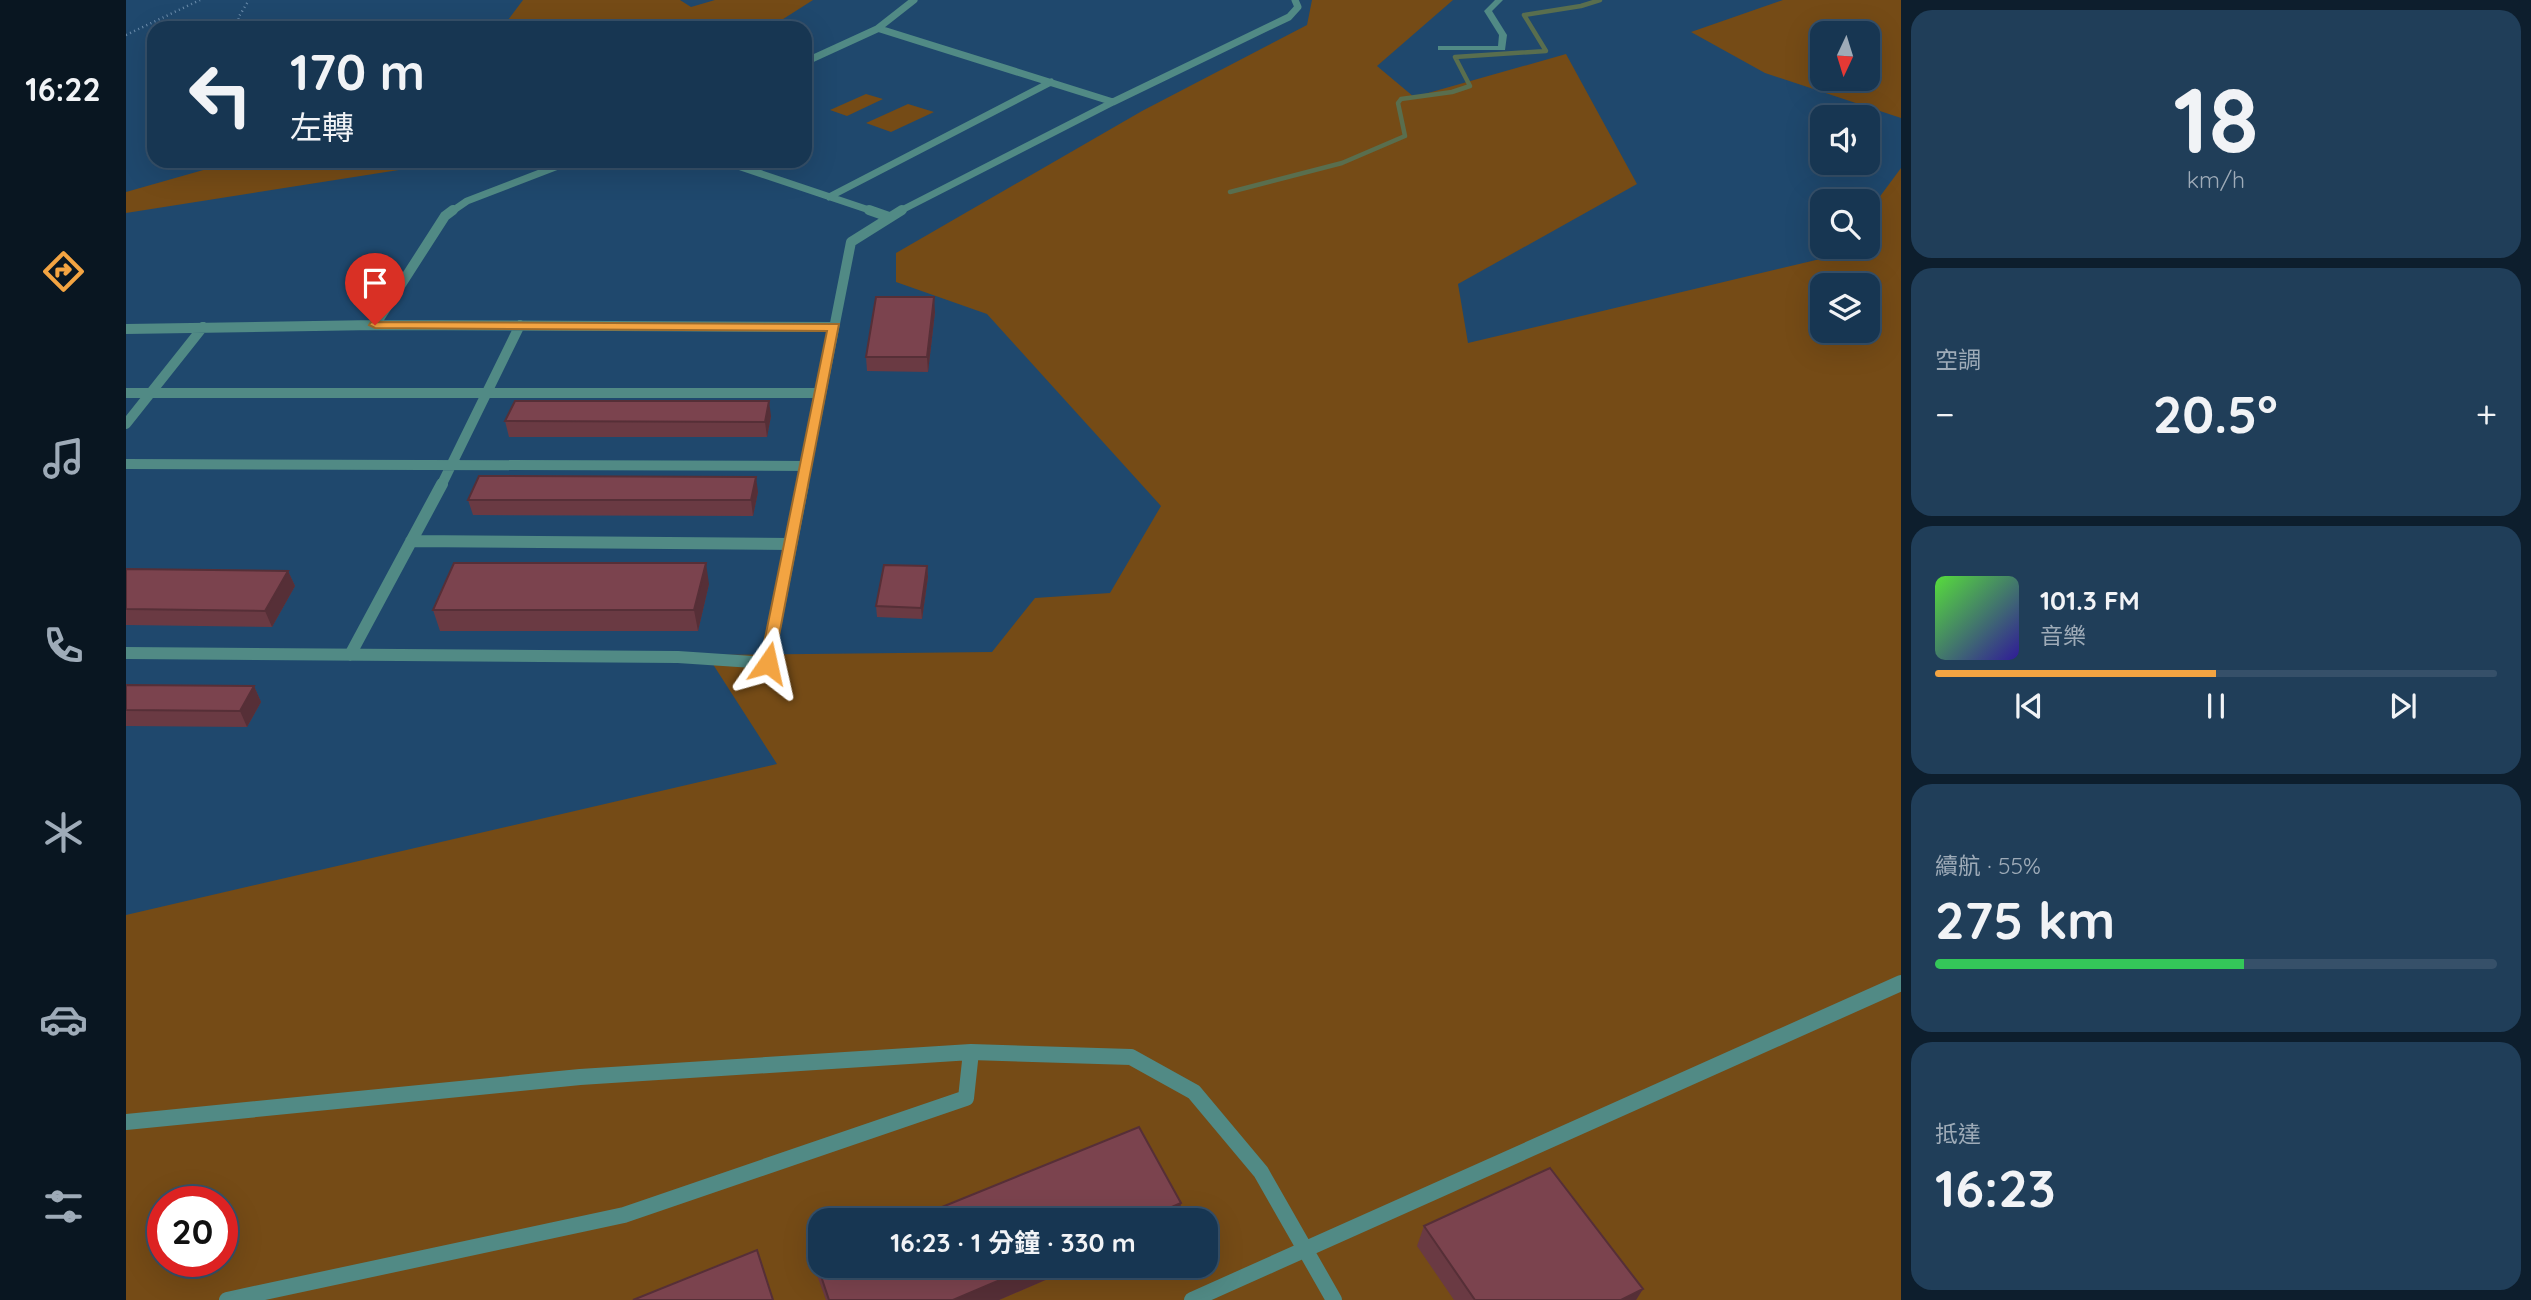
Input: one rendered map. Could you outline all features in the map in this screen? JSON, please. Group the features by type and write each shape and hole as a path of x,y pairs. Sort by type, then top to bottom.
{"street":[{"path":"1441,48 1502,48 1503,36 1488,11 1499,0"}],"lane":[{"path":"812,59 880,29 902,14 914,0"},
{"path":"126,653 678,657 768,663 851,243 889,218 1113,102 1289,17 1298,7 1295,0"},
{"path":"880,29 1113,102"},
{"path":"829,197 1051,82"},
{"path":"375,325 445,216 467,201 553,168"},
{"path":"744,168 889,218"},
{"path":"126,329 375,325 834,327"},
{"path":"349,655 452,465 520,325"},
{"path":"126,424 203,327"},
{"path":"126,393 821,393"},
{"path":"126,464 807,467"},
{"path":"411,541 791,544"},
{"path":"1192,1300 1303,1248 1901,983"},
{"path":"227,1300 624,1215 966,1098 971,1052"},
{"path":"126,1122 579,1077 971,1052 1131,1057 1194,1092 1261,1172 1334,1300"}],"path":[{"path":"156,21 200,0"},
{"path":"239,21 238,18 250,0"},
{"path":"126,35 147,25"}],"shaded area":[{"path":"523,0 680,0 691,7 715,0 813,0 780,21 507,21"},
{"path":"1312,0 1453,0 1377,66 1414,97 1566,54 1637,184 1458,284 1468,343 1820,259 1880,259 1880,196 1901,168 1901,1300 126,1300 126,915 777,764 707,655 992,652 1035,598 1110,593 1161,506 987,314 896,282 896,253 1142,111 1307,25"},
{"path":"1783,0 1901,0 1901,118 1880,111 1880,105 1862,105 1819,91 1880,91 1880,21 1810,21 1810,88 1765,73 1691,32"},
{"path":"866,94 883,99 847,116 830,110"},
{"path":"908,104 934,112 891,132 866,123"},
{"path":"210,168 412,168 126,213 126,192"}],"building":[{"path":"876,297 934,297 927,357 866,357"},
{"path":"515,401 769,401 765,422 505,421"},
{"path":"479,476 756,477 751,500 468,500"},
{"path":"454,563 706,563 694,610 433,610"},
{"path":"884,565 927,566 921,608 876,606"},
{"path":"126,569 288,571 265,611 126,609"},
{"path":"126,685 254,686 240,711 126,710"},
{"path":"1139,1127 1181,1203 1170,1208 940,1208"},
{"path":"1550,1168 1643,1289 1621,1300 1475,1300 1424,1226"},
{"path":"757,1250 773,1300 633,1300"},
{"path":"822,1278 1005,1278 953,1300 829,1300"}],"waterway":[{"path":"1230,192 1342,163 1405,136 1398,103 1401,99 1452,92 1470,86 1455,57 1546,51 1524,15 1581,6 1600,0"}],"route":[{"path":"375,325 834,327 768,663"}]}
